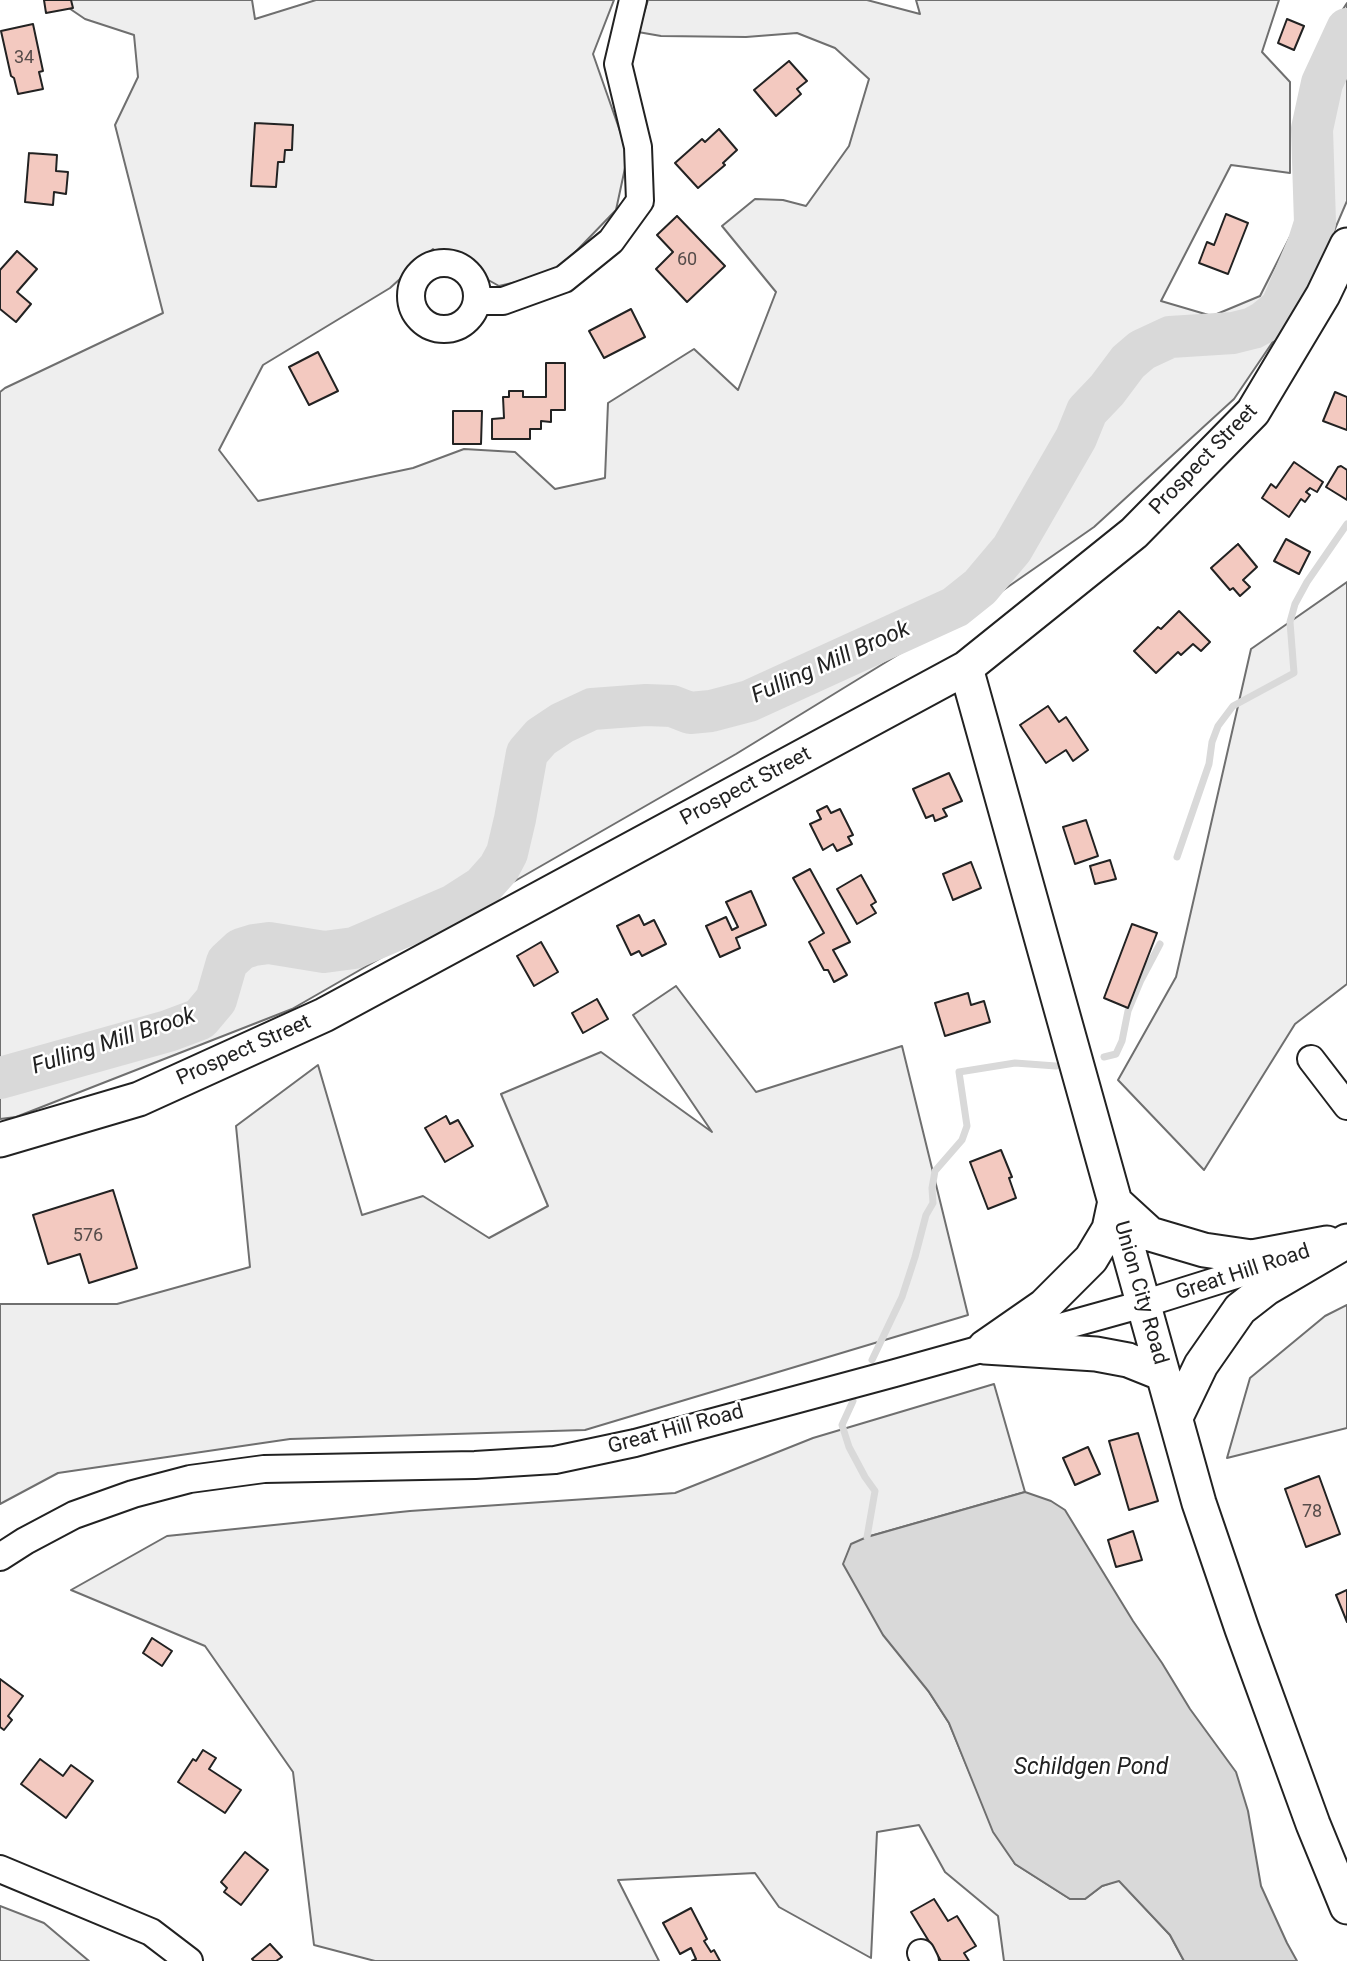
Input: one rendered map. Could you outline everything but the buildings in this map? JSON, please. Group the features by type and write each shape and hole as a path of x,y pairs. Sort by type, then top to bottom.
{"main road":[{"name":"Prospect Street","path":"0,1140 139,1099 324,1015 966,668 1134,533 1253,412 1323,295 1347,245"},
{"name":"Union City Road","path":"966,668 1199,1503 1313,1824 1347,1907"},
{"path":"985,1347 1044,1306 1091,1259 1109,1229 1115,1202 1150,1234 1204,1250 1252,1258 1347,1240"},
{"path":"1176,1417 1201,1364 1240,1309 1267,1288 1347,1240"},
{"path":"985,1347 1096,1354 1128,1360 1163,1374"}],"street":[{"path":"477,301 503,301 565,279 611,241 640,201 638,147 618,64 633,0"},
{"path":"1311,1059 1347,1106"},
{"name":"Great Hill Road","path":"0,1557 74,1515 133,1494 190,1479 264,1469 475,1465 555,1460 635,1443 1143,1304 1347,1240"},
{"path":"0,1869 151,1932 189,1961"}],"shaded area":[{"path":"57,0 252,0 255,19 316,0 614,0 593,54 628,154 616,210 555,273 499,286 433,249 390,288 263,365 219,450 258,501 413,468 464,449 515,452 555,489 605,478 608,403 694,349 738,390 776,292 722,226 755,199 783,200 806,206 849,146 869,79 835,48 797,33 746,37 661,36 638,32 648,0 867,0 920,14 916,0 1279,0 1262,52 1290,82 1290,173 1231,165 1161,301 1212,316 1260,296 1300,217 1325,54 1334,23 1347,3 1347,201 1310,287 1234,399 1094,527 1002,591 736,754 292,1009 16,1117 0,1119 0,392 163,313 115,125 138,77 134,35 85,19"},
{"path":"1347,582 1347,984 1295,1024 1204,1170 1118,1080 1176,977 1251,649"},
{"path":"676,986 756,1092 902,1046 968,1315 585,1430 290,1439 58,1473 0,1504 0,1304 117,1304 250,1267 236,1126 318,1065 362,1215 423,1196 489,1238 548,1206 501,1094 601,1052 712,1132 633,1015"},
{"path":"1347,1305 1347,1428 1227,1458 1250,1378 1325,1316"},
{"path":"994,1384 1025,1492 867,1537 929,1692 949,1723 971,1776 1015,1864 1070,1899 1085,1899 1102,1886 1119,1880 1170,1935 1184,1961 1004,1961 998,1916 945,1872 919,1825 877,1832 871,1958 779,1907 755,1873 618,1880 659,1961 375,1961 314,1945 293,1772 205,1646 71,1590 167,1536 410,1511 675,1493 813,1438"},
{"path":"0,1906 44,1923 89,1961 0,1961"}],"water":[{"name":"Schildgen Pond","path":"1025,1492 1051,1501 1065,1510 1190,1709 1236,1772 1248,1811 1261,1886 1297,1961 1184,1961 1170,1935 1119,1881 1102,1886 1085,1899 1070,1899 1015,1864 993,1832 949,1723 929,1692 883,1635 843,1564 851,1544 867,1537"}],"waterway":[{"name":"Fulling Mill Brook","path":"0,1078 168,1031 200,1019 216,1000 227,962 241,949 269,943 324,952 354,948 454,905 482,887 499,868 507,853 527,753 541,737 562,723 592,709 672,706 690,713 711,711 749,701 955,607 980,587 1012,549 1076,438 1087,411 1128,362 1142,350 1170,337 1233,333 1253,328 1281,308 1315,223 1312,129 1322,83 1347,29"},
{"path":"1177,857 1209,764 1212,742 1218,726 1233,706 1294,673 1290,622 1295,604 1347,524"},
{"path":"1104,1057 1116,1054 1122,1041 1128,1011 1160,944"},
{"path":"872,1360 902,1297 926,1215 933,1203 935,1171 962,1140 967,1126 959,1072 1015,1063 1056,1066"},
{"path":"853,1401 842,1425 849,1447 875,1491 867,1537"}]}
